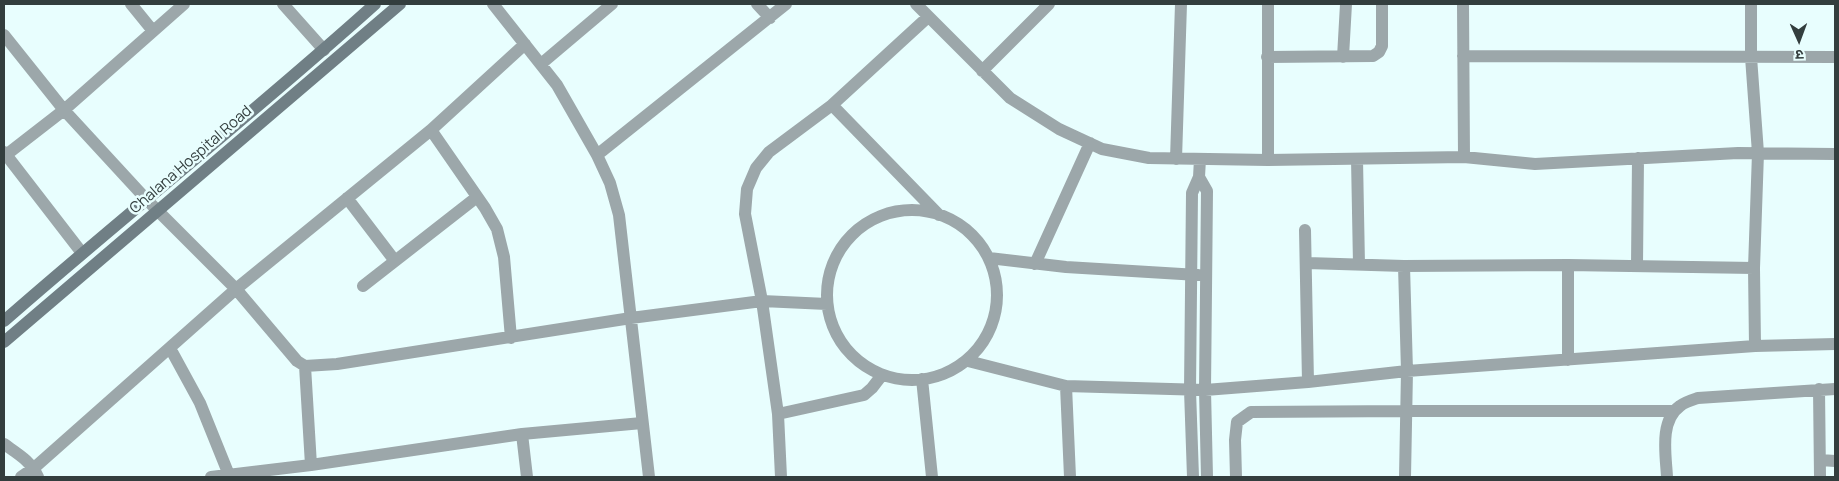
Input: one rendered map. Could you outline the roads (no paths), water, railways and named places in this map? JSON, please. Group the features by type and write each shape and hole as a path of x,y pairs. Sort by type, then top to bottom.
{"street":[{"path":"131,4 153,31"},
{"path":"82,253 5,154 64,110 184,4"},
{"path":"283,4 324,50"},
{"name":"Chalana Hospital Road","path":"4,321 324,50 375,4"},
{"name":"Chalana Hospital Road","path":"4,342 400,4"},
{"path":"493,4 557,85 597,155 610,183 619,215 649,477"},
{"path":"541,64 612,4"},
{"path":"757,4 770,18"},
{"path":"597,155 786,4"},
{"path":"916,4 1010,98 1059,129 1102,149 1149,158 1268,160 1464,157 1534,164 1758,153 1835,154"},
{"path":"982,71 1049,4"},
{"path":"1176,159 1181,4"},
{"path":"1268,4 1268,160"},
{"path":"1343,57 1346,4"},
{"path":"1267,57 1373,56 1379,52 1382,41 1382,4"},
{"path":"1463,4 1464,157"},
{"path":"1751,4 1751,57 1758,153 1754,268 1756,346"},
{"path":"781,477 778,414 762,301 745,214 748,189 756,168 769,152 832,104 928,17"},
{"path":"4,35 64,110 146,199 236,289 297,361 305,366 337,364 631,318 762,301 827,304"},
{"path":"21,477 36,473 236,289 431,130 526,44"},
{"path":"1464,56 1835,57"},
{"path":"832,104 939,215"},
{"path":"431,130 497,229 504,257 511,338"},
{"path":"1035,264 1090,143"},
{"path":"1637,265 1638,158"},
{"path":"1193,477 1190,390 1192,193 1199,177 1200,159"},
{"path":"1357,159 1359,265"},
{"path":"1199,177 1207,191 1205,390 1207,477"},
{"path":"363,286 477,197"},
{"path":"347,198 395,262"},
{"path":"900,211 926,212 939,215 958,224 974,236 989,258 997,284 996,311 987,336 968,361 936,377 902,379 882,375 859,361 841,342 834,330 827,304 829,278 838,254 845,243 875,219 900,211"},
{"path":"1305,230 1308,382"},
{"path":"989,258 1066,267 1206,276"},
{"path":"1307,264 1404,266 1637,265 1754,268"},
{"path":"1568,265 1568,360"},
{"path":"1404,266 1407,371 1405,477"},
{"path":"968,361 1066,386 1205,390 1308,382 1407,371 1756,346 1835,344"},
{"path":"170,348 200,403 229,475"},
{"path":"305,366 311,466"},
{"path":"778,414 864,396 882,375"},
{"path":"922,379 932,477"},
{"path":"1066,386 1070,477"},
{"path":"1820,389 1820,477"},
{"path":"1667,477 1665,444 1667,426 1674,411 1680,406 1698,398 1835,389"},
{"path":"1236,477 1235,440 1237,422 1251,412 1407,410 1674,411"},
{"path":"211,477 311,466 522,434 642,423"},
{"path":"522,434 526,477"},
{"path":"4,444 25,458 36,473"},
{"path":"1820,460 1835,461"}]}
